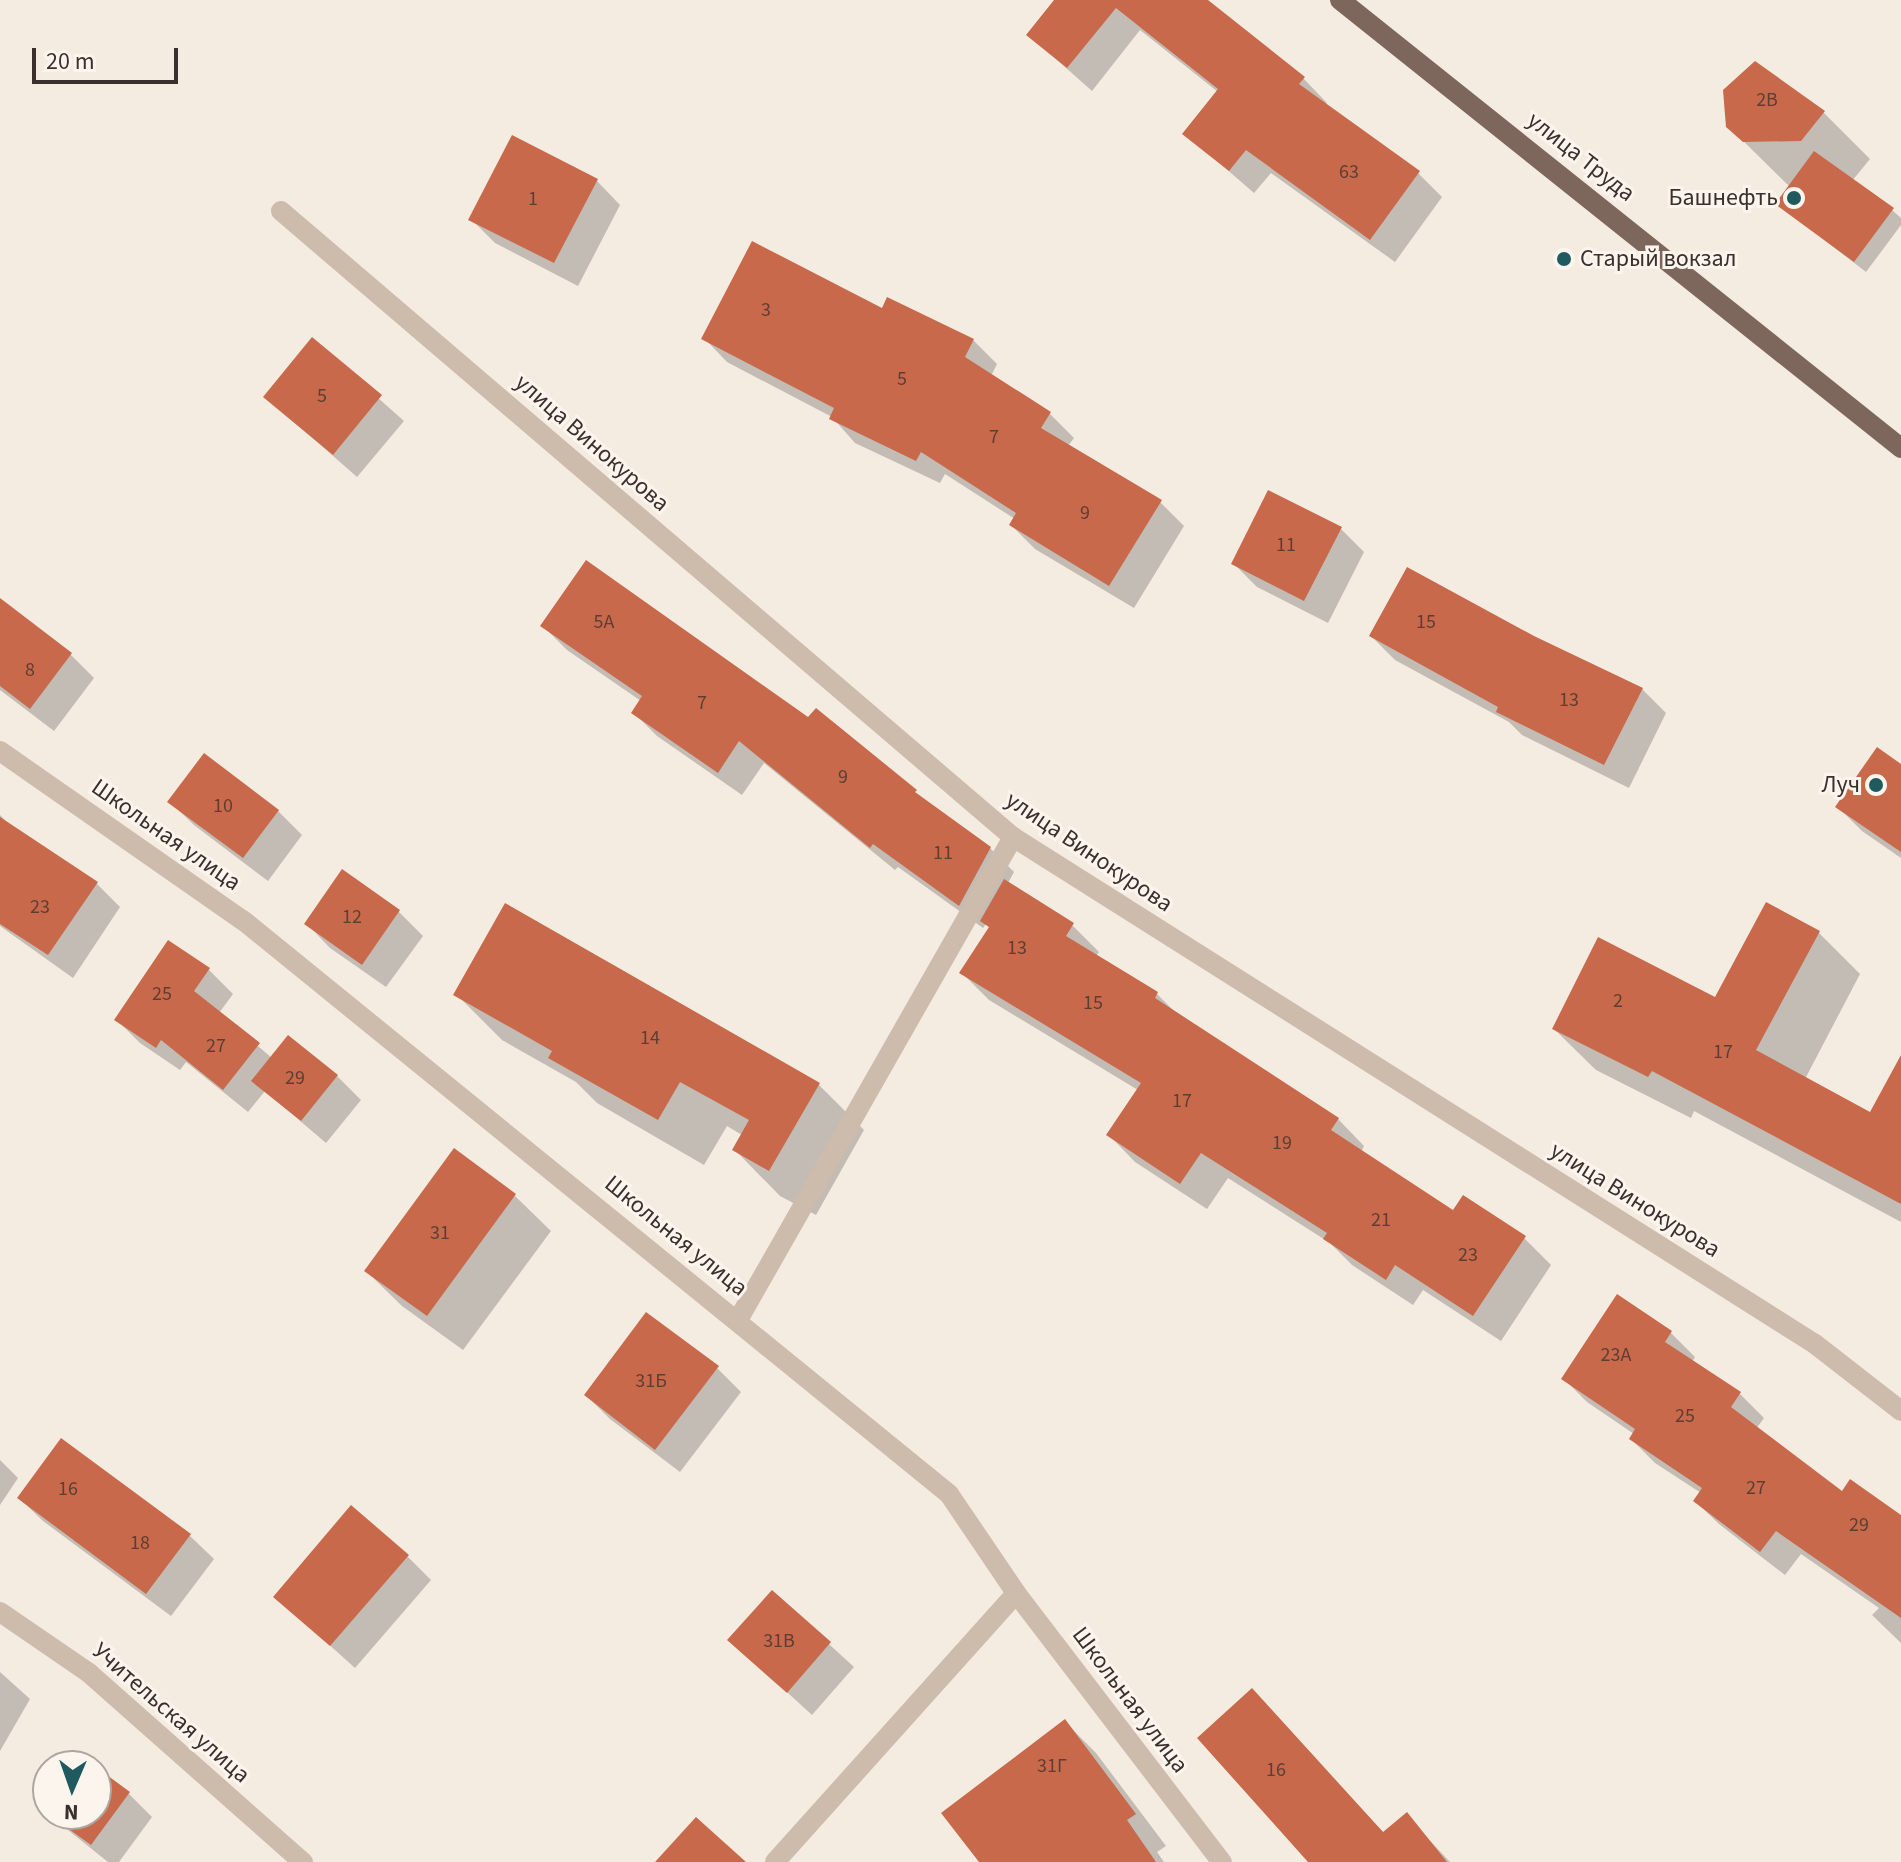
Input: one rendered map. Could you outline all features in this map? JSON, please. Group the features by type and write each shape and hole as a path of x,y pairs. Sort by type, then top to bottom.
{"main road":[{"name":"улица Труда","path":"1340,0 1901,448"}],"street":[{"name":"улица Винокурова","path":"281,211 1013,837 1815,1344 1901,1411"},
{"name":"Школьная улица","path":"0,751 244,921 949,1494 1016,1593 1222,1862"},
{"path":"738,1320 1013,837"},
{"path":"775,1862 1016,1593"},
{"name":"Учительская улица","path":"0,1612 89,1673 303,1862"}],"building":[{"path":"1054,0 1208,0 1305,77 1299,84 1420,171 1370,240 1246,150 1229,171 1182,134 1218,89 1116,8 1067,68 1026,35"},
{"path":"1755,61 1825,111 1801,141 1743,142 1726,127 1723,90"},
{"path":"512,135 598,179 554,263 468,220"},
{"path":"1814,151 1894,208 1854,262 1775,204"},
{"path":"752,241 882,308 887,297 974,339 965,357 1051,412 1041,428 1162,500 1109,586 1009,525 1016,513 921,452 916,461 829,419 834,408 701,339"},
{"path":"312,337 382,395 333,455 263,397"},
{"path":"1268,490 1342,527 1304,601 1231,564"},
{"path":"586,560 808,717 816,708 917,790 915,792 991,847 959,906 873,844 870,848 739,741 718,773 631,713 642,696 540,626"},
{"path":"1407,567 1534,636 1643,688 1604,765 1496,712 1498,707 1369,636"},
{"path":"0,598 72,653 30,709 0,686"},
{"name":"Луч","path":"1877,747 1901,764 1901,852 1835,807"},
{"path":"204,753 279,810 243,858 167,802"},
{"path":"0,817 98,882 48,955 0,924"},
{"path":"342,869 400,910 362,965 304,924"},
{"path":"1004,879 1074,923 1066,936 1158,992 1155,998 1339,1118 1331,1130 1453,1210 1463,1195 1526,1236 1473,1316 1395,1265 1386,1280 1323,1239 1327,1233 1201,1153 1180,1184 1106,1135 1141,1083 959,973 989,927 980,921"},
{"path":"1766,902 1820,931 1756,1050 1870,1112 1901,1055 1901,1204 1652,1071 1648,1077 1552,1029 1598,937 1715,997"},
{"path":"505,903 820,1083 769,1171 732,1150 749,1120 680,1082 658,1120 548,1058 552,1051 453,995"},
{"path":"168,940 210,968 194,991 260,1043 223,1090 161,1040 156,1048 114,1020"},
{"path":"288,1035 338,1075 301,1121 251,1081"},
{"path":"454,1148 516,1194 427,1316 364,1271"},
{"path":"1617,1294 1672,1331 1665,1342 1741,1392 1731,1407 1842,1491 1850,1479 1901,1515 1901,1618 1776,1531 1760,1552 1693,1501 1702,1488 1629,1439 1635,1429 1561,1379"},
{"path":"646,1312 719,1366 655,1450 584,1395"},
{"path":"61,1438 191,1534 146,1594 17,1498"},
{"path":"351,1505 409,1555 330,1646 273,1597"},
{"path":"772,1590 831,1642 787,1693 727,1640"},
{"path":"1252,1688 1383,1832 1407,1812 1447,1862 1308,1862 1197,1738"},
{"path":"1065,1719 1136,1814 1127,1820 1156,1862 979,1862 941,1813"},
{"path":"112,1779 130,1792 112,1816"},
{"path":"696,1817 746,1862 655,1862"},
{"path":"70,1830 102,1830 91,1845"}],"place":[{"name":"Башнефть","path":"1794,198"},
{"name":"Старый вокзал","path":"1564,259"},
{"name":"Луч","path":"1876,785"}]}
